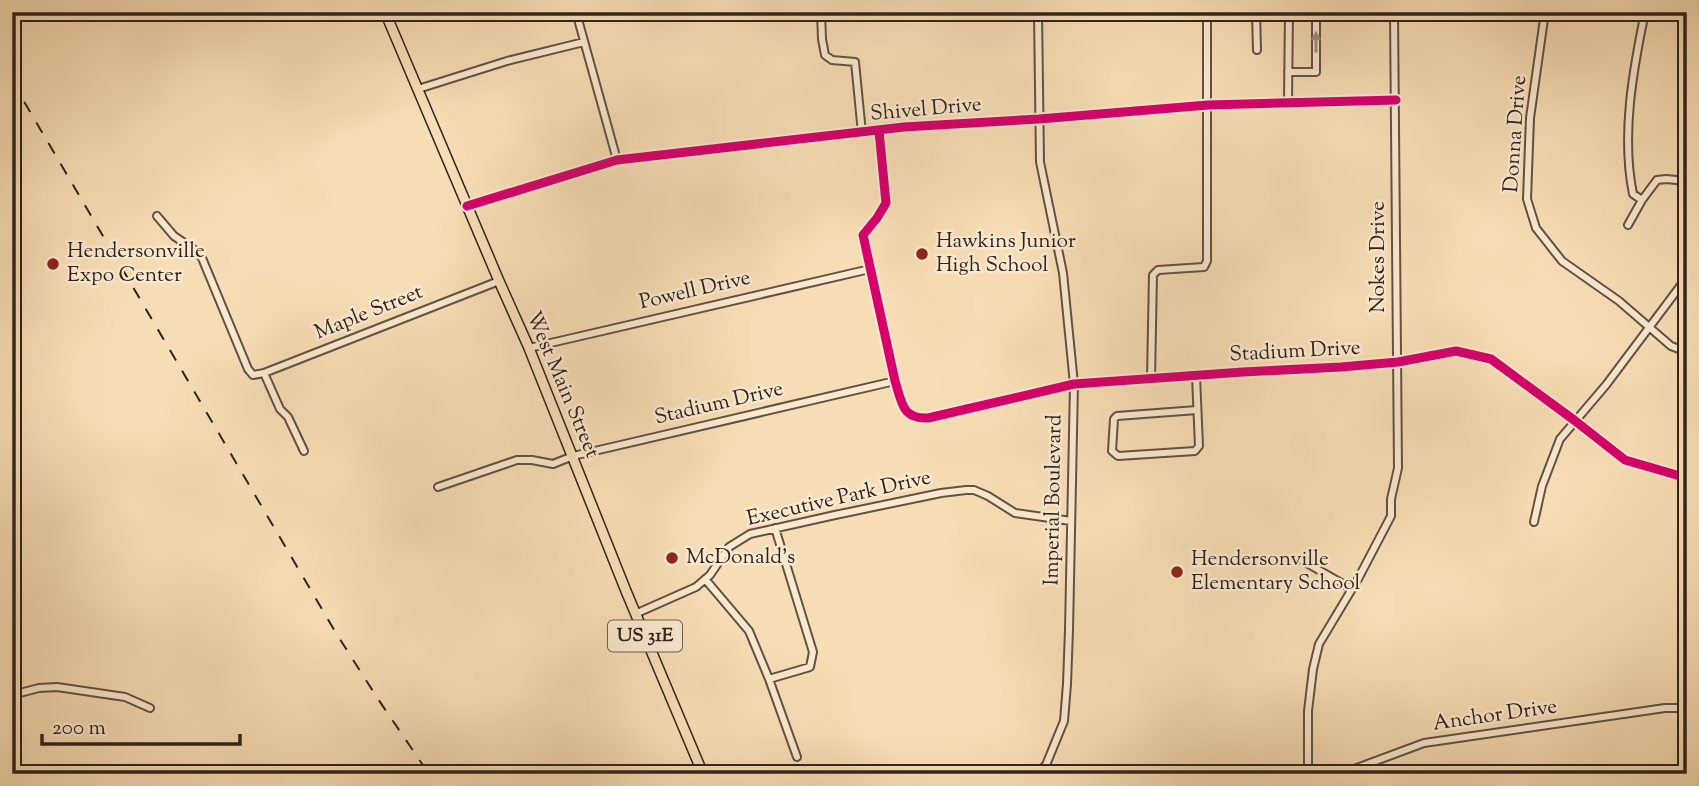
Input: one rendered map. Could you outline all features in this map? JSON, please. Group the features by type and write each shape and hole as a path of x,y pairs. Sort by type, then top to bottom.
{"main road":[{"name":"West Main Street","path":"385,12 529,348 635,614 703,774"}],"street":[{"path":"576,12 617,160"},
{"path":"821,12 825,55 832,60 855,62 862,133"},
{"name":"Imperial Boulevard","path":"1036,774 1046,765 1064,721 1074,384 1063,272 1040,162 1038,12"},
{"path":"1151,378 1153,275 1158,270 1204,267 1208,261 1207,12"},
{"path":"1256,12 1257,50"},
{"path":"1288,103 1289,12"},
{"path":"1288,72 1316,72 1318,12"},
{"name":"Nokes Drive","path":"1310,774 1308,711 1319,644 1391,516 1391,499 1398,468 1394,12"},
{"name":"Donna Drive","path":"1545,12 1530,118 1527,199 1536,228 1562,261 1619,301 1671,346 1687,352"},
{"path":"1642,200 1633,194 1629,177 1628,140 1634,70 1645,12"},
{"path":"418,89 507,61 584,42"},
{"name":"Shivel Drive","path":"467,206 617,160 904,127 1039,119 1208,104 1396,100"},
{"path":"879,131 886,203 863,235 895,381"},
{"path":"1629,225 1642,200 1657,180 1687,181"},
{"name":"Maple Street","path":"157,216 174,236 202,258 248,369 253,375 499,281"},
{"name":"Powell Drive","path":"529,348 870,269"},
{"path":"1534,522 1542,486 1560,439 1606,385 1687,277"},
{"name":"Stadium Drive","path":"438,487 517,460 552,464 573,456 895,381 906,411 918,419 1074,384 1341,368 1398,362 1455,351 1491,359 1625,460 1687,478"},
{"path":"264,373 280,409 288,417 304,451"},
{"path":"1196,376 1199,446 1195,451 1118,456 1112,451 1114,419 1117,416 1197,410"},
{"name":"Executive Park Drive","path":"635,614 696,587 710,575 729,547 750,534 775,528 960,490 974,490 1015,513 1071,521"},
{"path":"769,679 810,667 813,652 775,528"},
{"path":"1303,561 1352,589"},
{"path":"705,579 749,631 797,757"},
{"path":"12,695 39,688 57,687 125,697 150,708"},
{"name":"Anchor Drive","path":"1310,774 1354,769 1424,743 1665,708 1687,708"},
{"path":"1046,765 1057,774"}],"railway":[{"path":"12,81 336,633 429,774"}],"cycle path":[{"path":"467,206 617,160 904,127 1208,105 1396,100"},
{"path":"879,131 886,203 863,235 895,381 904,408 913,416 928,418 1074,384 1341,367 1398,362 1456,351 1491,359 1625,460 1687,478"}],"place":[{"name":"Hawkins Junior High School","path":"922,254"},
{"name":"Hendersonville Expo Center","path":"53,264"},
{"name":"McDonald's","path":"672,558"},
{"name":"Hendersonville Elementary School","path":"1177,572"}]}
